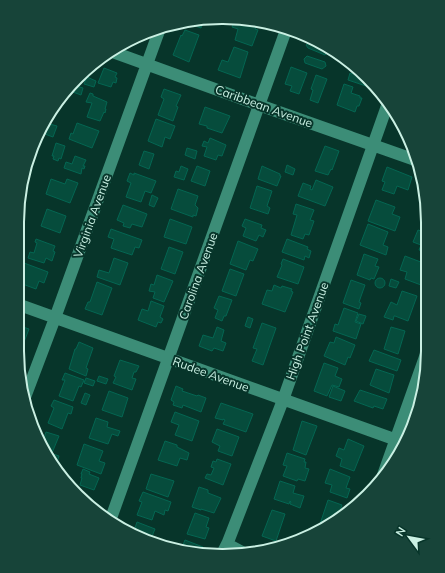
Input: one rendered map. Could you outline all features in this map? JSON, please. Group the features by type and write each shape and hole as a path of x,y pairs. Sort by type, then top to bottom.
{"street":[{"name":"Carolina Avenue","path":"112,516 284,34"},
{"name":"Virginia Avenue","path":"28,389 157,36"},
{"name":"Caribbean Avenue","path":"118,54 410,158"},
{"name":"High Point Avenue","path":"224,549 283,400 386,109"},
{"name":"Rudee Avenue","path":"24,307 399,442"},
{"path":"402,436 418,380"},
{"path":"228,542 229,545 237,549"}],"building":[{"path":"235,24 256,27 255,29 258,30 252,46 235,40 238,29 232,27"},
{"path":"185,30 199,35 189,62 173,55 181,35 182,36"},
{"path":"308,43 327,53 325,55 308,48 306,45"},
{"path":"234,47 248,52 240,78 218,70 222,60 228,62"},
{"path":"307,56 325,62 326,66 322,69 305,63 304,59"},
{"path":"291,67 307,73 299,94 290,91 292,86 285,84"},
{"path":"104,68 117,73 115,77 117,78 116,83 113,82 111,87 98,83"},
{"path":"350,73 352,74 353,73 367,86 348,80"},
{"path":"316,75 327,79 318,103 310,100 313,90 311,89"},
{"path":"87,77 96,81 94,87 84,84"},
{"path":"344,84 353,87 351,93 362,98 355,112 337,105"},
{"path":"78,87 83,88 81,95 73,92"},
{"path":"164,89 181,95 176,106 178,107 173,121 158,115 164,99 161,97"},
{"path":"90,93 93,94 93,96 107,102 105,113 104,112 100,121 87,117 92,103 86,102"},
{"path":"205,107 230,116 222,133 199,124"},
{"path":"156,119 175,126 170,139 165,137 162,147 148,141"},
{"path":"77,123 99,131 92,148 69,139 71,133 73,134"},
{"path":"50,124 57,126 53,137 45,134"},
{"path":"210,138 226,145 222,156 218,155 216,160 204,156 207,147 202,146 204,141 208,143"},
{"path":"56,143 65,146 61,159 59,158 58,161 53,159 54,156 52,156"},
{"path":"325,146 339,151 332,170 331,169 328,175 315,171"},
{"path":"187,148 197,151 195,159 185,155"},
{"path":"144,151 154,154 149,169 139,165"},
{"path":"75,156 86,160 81,174 64,168 66,162 72,164"},
{"path":"287,165 295,169 293,175 285,172"},
{"path":"181,166 188,169 184,180 174,177 176,171 179,172"},
{"path":"197,166 210,171 205,186 191,181"},
{"path":"262,166 280,174 281,176 277,186 258,179"},
{"path":"387,167 412,177 408,190 397,186 394,194 382,190 385,182 382,181"},
{"path":"130,173 156,181 151,193 145,191 141,202 126,197 131,183 127,181"},
{"path":"51,179 65,184 67,179 78,183 70,203 46,194"},
{"path":"316,180 333,187 325,206 298,196 303,183 311,186 310,189 312,190"},
{"path":"257,186 272,191 267,206 270,208 268,214 250,208"},
{"path":"178,189 198,196 195,205 198,208 196,216 193,215 193,217 171,209"},
{"path":"152,195 158,198 154,207 149,205"},
{"path":"376,200 395,207 392,214 400,217 395,231 368,221"},
{"path":"296,204 314,210 310,220 314,221 309,235 305,234 303,239 291,235 297,215 293,214"},
{"path":"123,205 147,214 142,227 132,224 130,228 123,226 124,223 117,220"},
{"path":"47,209 66,216 60,233 41,226"},
{"path":"170,219 192,227 186,244 164,237"},
{"path":"245,219 262,225 261,228 266,230 263,237 259,235 256,241 243,236 246,228 242,226"},
{"path":"368,224 388,232 383,245 388,247 386,255 360,245"},
{"path":"111,229 142,240 139,248 135,247 132,255 111,248 114,239 108,237"},
{"path":"418,230 421,231 421,245 413,242"},
{"path":"36,239 55,246 52,261 46,258 44,263 28,258 30,252 34,253 37,243 35,242"},
{"path":"287,239 308,247 307,249 311,251 309,258 305,256 304,260 282,252"},
{"path":"238,241 258,249 253,261 250,260 246,270 230,264"},
{"path":"169,247 183,252 175,274 161,269"},
{"path":"364,254 378,259 375,266 379,267 374,279 371,278 370,280 357,275"},
{"path":"405,256 421,262 421,285 405,279 407,272 400,270"},
{"path":"114,258 128,263 120,285 97,277 99,270 109,273"},
{"path":"283,259 304,267 298,284 277,277"},
{"path":"24,263 48,272 44,283 39,281 36,289 24,285"},
{"path":"230,269 244,274 236,296 222,291"},
{"path":"157,275 173,281 164,302 153,298 155,292 149,291 151,284 154,285"},
{"path":"378,278 382,278 385,283 382,288 378,288 375,285 375,281"},
{"path":"391,279 399,282 396,288 389,286"},
{"path":"351,280 365,285 359,302 361,303 359,309 343,303"},
{"path":"97,282 112,288 102,315 85,309 88,302 90,302"},
{"path":"274,285 281,288 282,286 292,289 291,291 293,292 285,312 262,304 267,290 272,291"},
{"path":"402,291 417,296 408,321 395,316 393,320 384,317 391,302 397,305"},
{"path":"219,296 232,300 226,316 224,316 222,321 215,318 218,310 214,308"},
{"path":"151,301 164,306 160,317 163,319 161,323 158,322 156,327 138,320 142,309 148,311"},
{"path":"344,308 358,313 355,322 361,324 356,339 333,331 335,324 338,325"},
{"path":"359,314 366,316 363,324 356,321"},
{"path":"248,317 253,319 250,328 245,326"},
{"path":"262,323 276,328 263,365 252,361 257,349 253,348"},
{"path":"24,327 29,329 24,342"},
{"path":"217,327 224,330 221,341 226,343 223,351 214,348 212,351 199,346 203,335 213,338"},
{"path":"391,327 405,331 398,354 384,349"},
{"path":"336,337 355,345 350,358 348,357 345,365 324,356 330,342 334,343"},
{"path":"79,342 93,348 86,368 88,369 86,376 69,369 75,349"},
{"path":"374,350 401,360 397,371 369,361"},
{"path":"120,360 139,366 136,372 134,372 132,378 136,379 132,390 113,383"},
{"path":"324,363 338,368 335,376 342,379 339,387 332,385 327,396 314,391"},
{"path":"376,369 394,375 389,393 370,385"},
{"path":"65,373 84,380 81,387 79,386 73,401 59,396 65,380 62,380"},
{"path":"99,376 108,379 106,384 97,381"},
{"path":"86,378 95,381 93,386 84,383"},
{"path":"176,386 183,389 182,391 206,398 201,412 183,405 182,408 173,405 174,402 171,400"},
{"path":"333,386 345,391 341,401 329,397"},
{"path":"360,390 387,399 383,409 374,406 373,408 354,401"},
{"path":"109,391 128,398 122,417 102,410"},
{"path":"85,393 90,395 86,405 81,403"},
{"path":"54,400 73,407 71,414 68,413 62,429 48,423 54,408 51,406"},
{"path":"221,403 253,414 246,432 223,424 225,420 223,419 215,418"},
{"path":"175,412 199,421 192,441 175,435 179,425 171,422"},
{"path":"96,418 108,422 107,427 120,431 118,436 112,434 108,444 89,438"},
{"path":"302,421 317,426 306,455 293,450"},
{"path":"217,429 239,437 232,456 218,451 220,446 212,442"},
{"path":"46,432 59,436 52,452 51,450 44,438"},
{"path":"348,439 364,446 354,471 340,466 342,459 336,456 339,448 344,450"},
{"path":"165,441 177,445 177,447 189,453 187,460 180,458 177,466 158,460"},
{"path":"84,444 103,451 99,461 105,463 101,474 77,465"},
{"path":"287,453 305,459 305,468 309,469 305,481 298,479 297,481 283,476 287,466 283,465"},
{"path":"53,454 59,456 57,461"},
{"path":"217,459 231,464 223,485 205,478 207,474 211,475 214,468 211,467 213,461 216,462"},
{"path":"83,469 90,472 89,474 99,478 94,490 80,485"},
{"path":"330,469 350,477 346,488 350,489 347,498 330,492 332,485 325,483"},
{"path":"151,474 174,481 168,497 146,489"},
{"path":"280,481 295,486 293,493 304,496 300,508 290,504 290,501 289,504 274,499"},
{"path":"199,487 208,490 208,493 221,498 214,513 192,507"},
{"path":"143,492 171,502 168,511 165,510 164,515 155,511 152,520 137,515 142,502 139,501"},
{"path":"328,500 342,505 340,510 320,523"},
{"path":"272,510 285,514 276,541 262,536"},
{"path":"195,513 209,518 206,527 209,528 205,539 187,534"},
{"path":"137,522 155,529 152,536 135,529"},
{"path":"185,540 203,547 203,548 183,545"}]}
